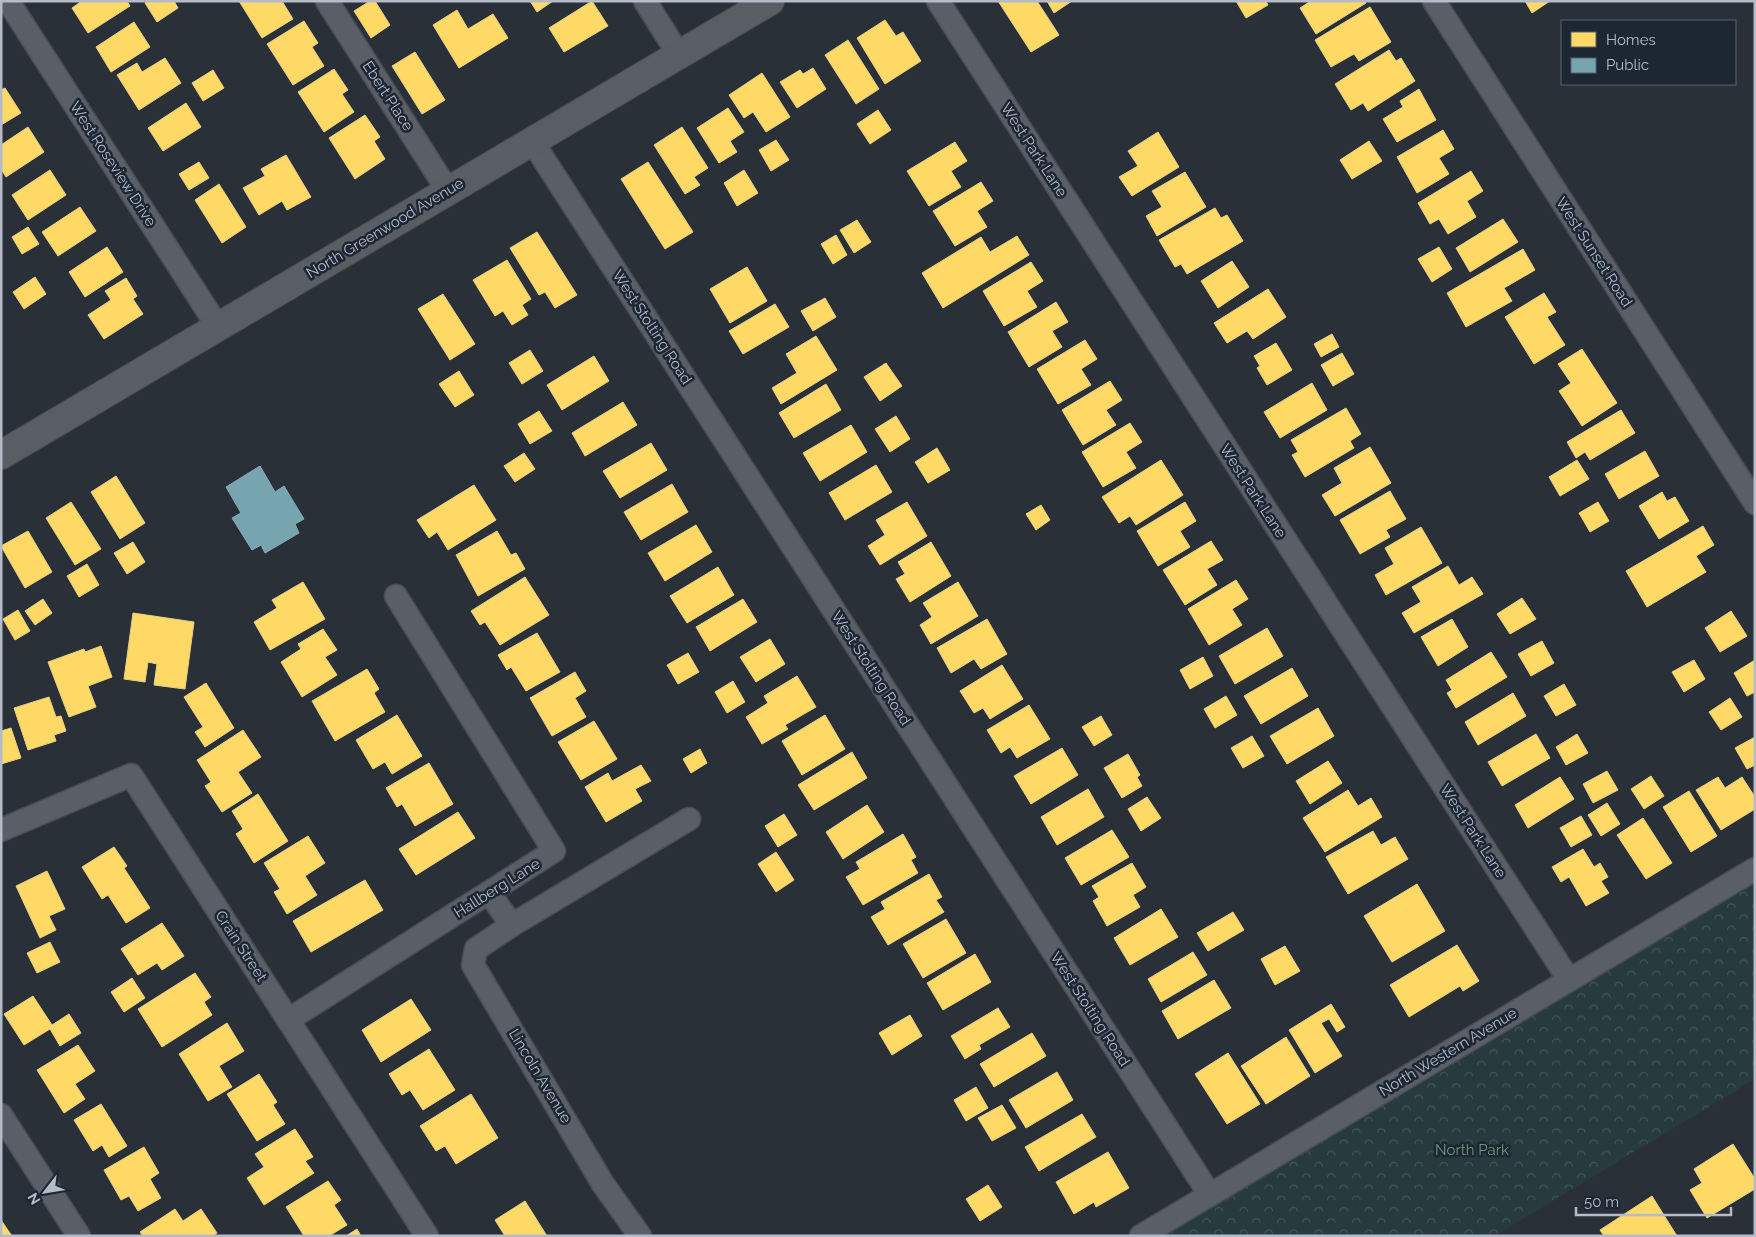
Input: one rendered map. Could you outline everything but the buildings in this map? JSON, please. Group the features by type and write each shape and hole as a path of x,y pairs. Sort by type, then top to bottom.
{"main road":[{"name":"North Greenwood Avenue","path":"1,455 770,1"}],"street":[{"name":"West Roseview Drive","path":"8,1 218,327"},
{"name":"Ebert Place","path":"327,1 448,191"},
{"path":"645,1 679,55"},
{"name":"West Park Lane","path":"938,1 1569,980"},
{"name":"West Sunset Road","path":"1434,1 1755,503"},
{"name":"West Stolting Road","path":"532,141 1210,1195"},
{"name":"Hallberg Lane","path":"288,1020 554,852 396,596"},
{"name":"Crain Street","path":"1,830 131,775 426,1236"},
{"name":"Lincoln Avenue","path":"640,1236 603,1184 473,965 476,949 512,925 690,819"},
{"name":"North Western Avenue","path":"1141,1236 1755,869"},
{"path":"489,893 512,925"},
{"path":"1,1115 80,1236"}],"green space":[{"name":"North Park","path":"1755,882 1755,1079 1494,1236 1163,1236"}]}
